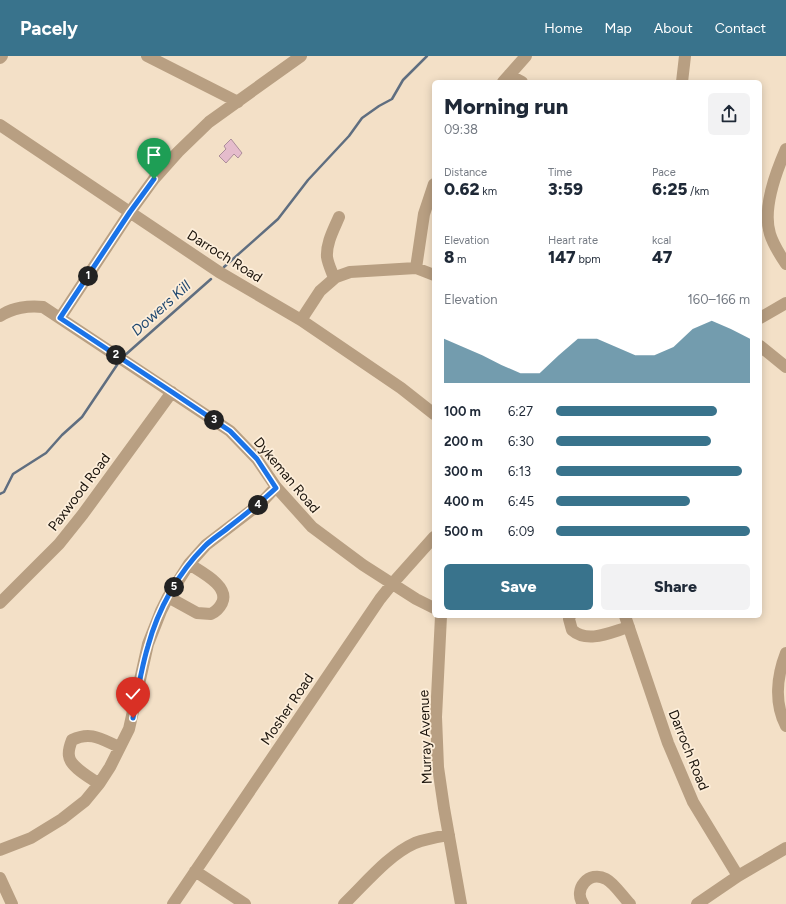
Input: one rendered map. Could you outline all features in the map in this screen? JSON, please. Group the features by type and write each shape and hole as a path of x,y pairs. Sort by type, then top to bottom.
{"street":[{"path":"147,56 238,102"},
{"path":"60,318 130,212 154,179 178,152 209,122 301,56"},
{"path":"506,79 526,56"},
{"path":"682,80 685,56"},
{"name":"Darroch Road","path":"0,125 219,272 302,320 401,388 432,412"},
{"path":"786,148 771,190 768,208 770,235 786,264"},
{"path":"416,268 424,214 432,190"},
{"path":"334,278 327,258 327,248 339,217"},
{"path":"302,320 320,291 334,278 350,272 416,268 432,274"},
{"path":"762,317 786,303"},
{"name":"Dykeman Road","path":"0,316 7,312 21,308 36,306 43,307 230,431 257,459 276,488 312,527 345,553 416,599 432,607"},
{"path":"762,348 786,367"},
{"name":"Paxwood Road","path":"0,603 60,544 172,392"},
{"path":"0,850 31,838 62,819 85,801 100,784 129,729 133,718 148,644 168,597 189,564 206,545 261,502 276,488"},
{"name":"Mosher Road","path":"173,904 392,584 432,539"},
{"path":"168,597 199,614 211,614 221,605 223,597 220,587 189,564"},
{"name":"Murray Avenue","path":"441,618 436,717 438,767 461,904"},
{"name":"Darroch Road","path":"569,618 572,630 582,637 598,636 627,622 668,743 693,802 738,876"},
{"path":"786,652 780,669 778,693 781,714 786,726"},
{"path":"100,784 77,768 70,760 68,755 72,740 81,736 91,735 120,747"},
{"path":"344,904 399,852 416,843 449,835"},
{"path":"697,904 738,876 786,848"},
{"path":"195,871 245,904"},
{"path":"583,904 580,895 580,888 582,884 588,879 598,877 606,879 611,883 630,904"},
{"path":"0,878 12,904"}],"building":[{"path":"231,139 242,153 238,158 234,154 226,163 219,156 226,149 224,146"}],"waterway":[{"name":"Dowers Kill","path":"224,267 278,219 308,180 349,136 362,118 392,99 403,80 427,56"},
{"name":"Dowers Kill","path":"124,356 211,279"},
{"name":"Dowers Kill","path":"0,494 4,492 13,474 46,453 62,435 82,417 119,362"}],"route":[{"path":"133,718 148,644 161,611 178,580 189,564 206,545 261,502 276,488 257,459 230,431 60,318 130,212 154,179"}]}
